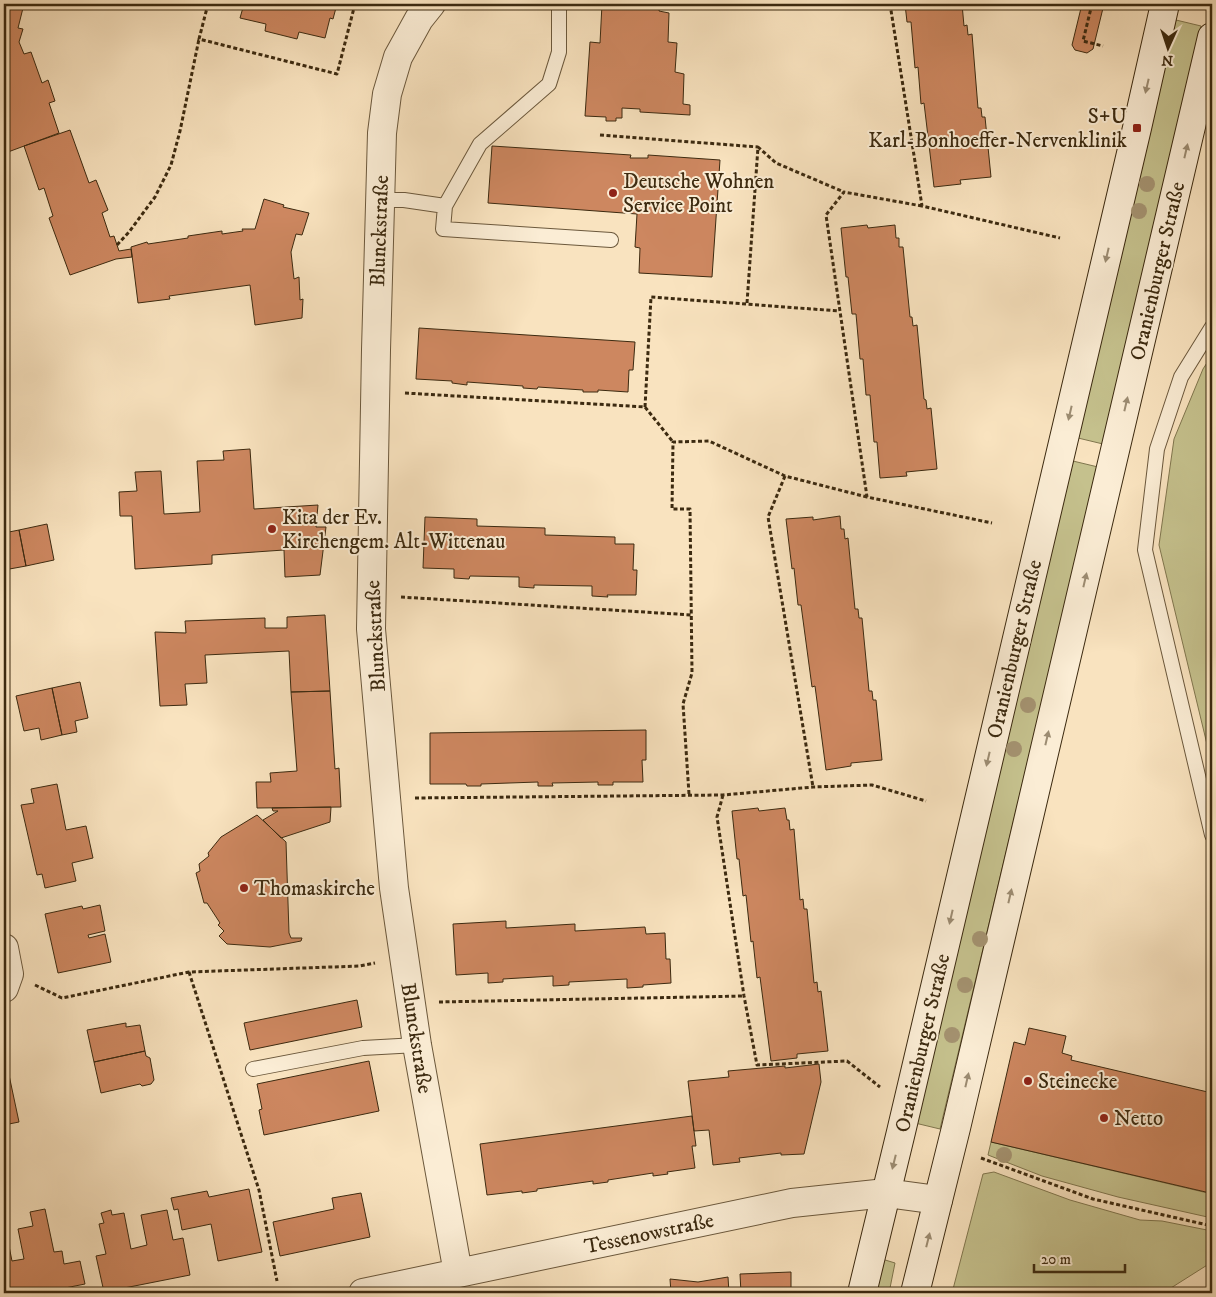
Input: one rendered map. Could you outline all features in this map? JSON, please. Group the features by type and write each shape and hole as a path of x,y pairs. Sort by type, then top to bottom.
{"main road":[{"name":"Blunckstraße","path":"430,4 419,18 398,56 386,94 382,133 375,369 372,629 394,888 417,1045 458,1273"},
{"name":"Oranienburger Straße","path":"862,1293 1165,4"},
{"name":"Oranienburger Straße","path":"915,1293 1212,37"},
{"name":"Tessenowstraße","path":"363,1293 792,1203 886,1193 938,1200"}],"lane":[{"path":"559,4 559,52 548,84 480,144 445,206 444,229 612,240"},
{"path":"380,200 404,200 445,206"},
{"path":"1212,327 1181,377 1157,449 1145,550 1212,835"},
{"path":"253,1069 364,1048 417,1045"}],"path":[{"path":"117,245 155,197 171,165 180,132 198,40 208,4"},
{"path":"198,40 337,74 355,4"},
{"path":"890,4 922,206"},
{"path":"1092,4 1083,41 1103,46"},
{"path":"600,135 758,148 776,163 844,192 922,206 1060,238"},
{"path":"747,303 758,148"},
{"path":"844,192 826,214 867,496"},
{"path":"690,794 683,704 692,673 690,509 672,509 673,442 645,407 651,297 839,311"},
{"path":"398,392 645,407"},
{"path":"673,442 709,442 785,476 992,523"},
{"path":"785,476 768,517 813,787"},
{"path":"401,598 692,615"},
{"path":"415,798 723,795 813,787 872,785 926,801"},
{"path":"723,795 717,817 744,996 757,1065 847,1061 880,1087"},
{"path":"6,970 62,998 189,972 360,966 381,962"},
{"path":"189,972 260,1190 277,1281"},
{"path":"437,1002 744,996"},
{"path":"981,1158 1093,1199 1212,1226"}],"shaded area":[{"path":"1176,20 1201,26 1103,444 1078,438"},
{"path":"1212,355 1212,765 1159,545 1174,439 1203,369"},
{"path":"1073,461 1098,467 940,1129 915,1123"},
{"path":"991,1142 1212,1194 1212,1218 1118,1197 1042,1176 988,1155"},
{"path":"994,1172 1070,1200 1140,1220 1162,1221 1212,1231 1212,1262 1163,1293 952,1293 983,1174"},
{"path":"882,1259 895,1263 889,1293 874,1293"}],"building":[{"path":"4,4 24,4 18,28 23,29 19,42 24,54 31,52 42,83 48,80 55,101 49,103 59,133 8,152 4,141"},
{"path":"244,4 337,4 333,19 330,18 325,38 299,32 297,39 265,31 266,24 240,18"},
{"path":"602,4 660,4 659,11 669,13 668,42 677,43 675,72 684,74 683,104 690,105 690,115 640,112 640,109 622,108 622,118 616,118 616,121 606,121 606,117 585,116 590,42 600,43"},
{"path":"905,4 962,4 964,26 967,25 968,35 972,34 978,108 981,108 982,117 985,117 991,177 960,180 961,184 934,187 924,103 921,104 918,67 915,68 911,22 907,22"},
{"path":"1082,4 1104,4 1093,49 1087,53 1075,50 1072,45"},
{"path":"70,130 89,183 96,180 108,210 102,213 110,237 114,236 119,251 131,249 132,257 116,259 70,275 49,218 53,216 44,188 39,190 24,146"},
{"path":"492,146 631,155 630,158 648,158 648,155 720,160 712,277 639,273 640,248 635,247 637,214 488,203"},
{"path":"264,199 284,205 283,207 309,213 302,235 296,234 291,252 294,279 299,277 300,300 303,299 302,318 255,325 250,285 169,296 170,299 138,303 131,247 147,242 148,244 222,231 222,234 243,231 242,229 255,229"},
{"path":"867,225 868,228 895,225 896,238 899,238 899,247 903,247 910,317 912,317 913,326 917,325 924,399 926,400 927,409 931,408 937,469 906,472 907,476 880,478 877,442 874,442 870,395 866,395 863,359 860,359 856,314 852,314 848,277 846,277 841,228"},
{"path":"419,328 635,342 633,370 629,370 628,392 598,390 598,392 583,392 583,390 538,387 537,389 523,388 523,386 467,382 467,385 452,383 452,381 416,379"},
{"path":"250,449 254,509 318,505 316,527 326,527 320,575 285,577 284,550 212,555 212,564 135,569 132,516 120,516 119,492 137,491 135,472 161,471 164,514 200,512 197,461 224,460 223,451"},
{"path":"840,516 841,529 844,529 845,539 848,538 855,609 858,609 859,618 862,618 869,691 872,691 873,700 876,700 882,760 851,763 851,766 826,770 815,686 812,687 801,605 798,605 794,568 792,569 786,519 813,517 813,520"},
{"path":"425,517 477,519 477,526 545,528 545,535 615,537 615,544 634,544 633,570 637,570 636,595 592,596 592,586 534,585 534,588 519,587 519,577 470,576 469,579 454,578 454,569 423,568"},
{"path":"47,524 54,560 26,566 19,530"},
{"path":"19,530 26,566 4,570 4,533"},
{"path":"325,615 330,691 291,692 289,651 205,655 207,683 185,684 187,705 160,706 155,632 186,633 185,621 265,618 265,628 287,628 287,617"},
{"path":"80,682 88,718 75,721 77,732 62,735 52,688"},
{"path":"52,688 62,735 41,740 39,728 24,731 16,696"},
{"path":"330,691 335,769 339,768 341,807 257,808 256,782 271,782 270,773 297,771 291,692"},
{"path":"646,730 646,760 642,760 643,782 613,782 613,785 598,785 598,782 552,783 553,786 538,786 538,782 481,784 481,786 430,784 430,733"},
{"path":"57,784 66,830 86,826 93,858 72,863 76,881 45,888 42,874 37,875 21,805 34,803 31,789"},
{"path":"331,807 330,822 281,838 263,820 278,811 273,811 272,808"},
{"path":"758,808 759,811 785,808 790,830 794,829 800,900 803,899 804,909 807,909 814,983 817,982 818,992 821,991 828,1051 797,1054 797,1058 771,1061 760,977 757,978 746,895 743,896 739,859 737,859 732,811"},
{"name":"Thomaskirche","path":"257,815 286,842 289,933 291,938 302,938 301,941 270,947 227,944 219,936 224,931 218,925 220,923 207,903 204,903 196,873 200,871 199,864 209,856 208,853 221,837"},
{"path":"100,905 105,931 88,935 89,938 105,934 111,962 58,973 45,914 82,906 83,909"},
{"path":"506,921 506,928 575,924 575,931 645,927 646,934 665,933 666,959 670,959 671,983 627,988 627,979 569,982 569,985 553,986 553,976 503,979 503,982 488,983 488,973 456,975 453,924"},
{"path":"357,1000 362,1027 250,1050 244,1023"},
{"path":"126,1023 126,1027 140,1025 145,1051 94,1062 87,1030"},
{"name":"Netto","path":"1029,1028 1066,1036 1062,1053 1072,1056 1071,1060 1212,1093 1212,1184 1210,1193 991,1142 1014,1042 1025,1045"},
{"path":"145,1051 146,1056 150,1058 154,1080 151,1084 142,1086 140,1084 101,1093 94,1062"},
{"path":"369,1061 379,1111 264,1135 259,1110 262,1109 257,1084"},
{"path":"819,1064 821,1082 804,1154 781,1155 781,1153 739,1158 740,1162 713,1165 709,1130 694,1131 688,1081 729,1077 728,1071"},
{"path":"9,1075 19,1122 4,1125 4,1076"},
{"path":"692,1116 696,1146 692,1146 695,1168 667,1172 668,1174 653,1176 653,1173 593,1184 593,1181 522,1193 522,1191 487,1195 480,1144"},
{"path":"249,1189 262,1252 218,1261 211,1224 182,1230 178,1209 174,1210 171,1198 207,1191 209,1197"},
{"path":"361,1193 370,1237 280,1256 273,1222 334,1209 332,1198"},
{"path":"45,1209 54,1252 62,1251 64,1264 80,1261 85,1284 40,1293 4,1293 4,1221 12,1261 24,1259 18,1229 33,1226 30,1212"},
{"path":"111,1210 112,1215 124,1213 131,1249 147,1245 141,1215 167,1210 173,1240 183,1238 190,1275 104,1292 96,1256 106,1254 99,1224 104,1223 101,1213"},
{"path":"791,1272 791,1293 741,1293 740,1274"},
{"path":"728,1277 729,1293 671,1293 670,1279 698,1282"}],"place":[{"name":"S+U Karl-Bonhoeffer-Nervenklinik","path":"1137,128"},
{"name":"Deutsche Wohnen Service Point","path":"613,193"},
{"name":"Kita der Ev. Kirchengem. Alt-Wittenau","path":"272,529"},
{"name":"Thomaskirche","path":"244,888"},
{"name":"Steinecke","path":"1028,1081"},
{"name":"Netto","path":"1104,1118"}]}
